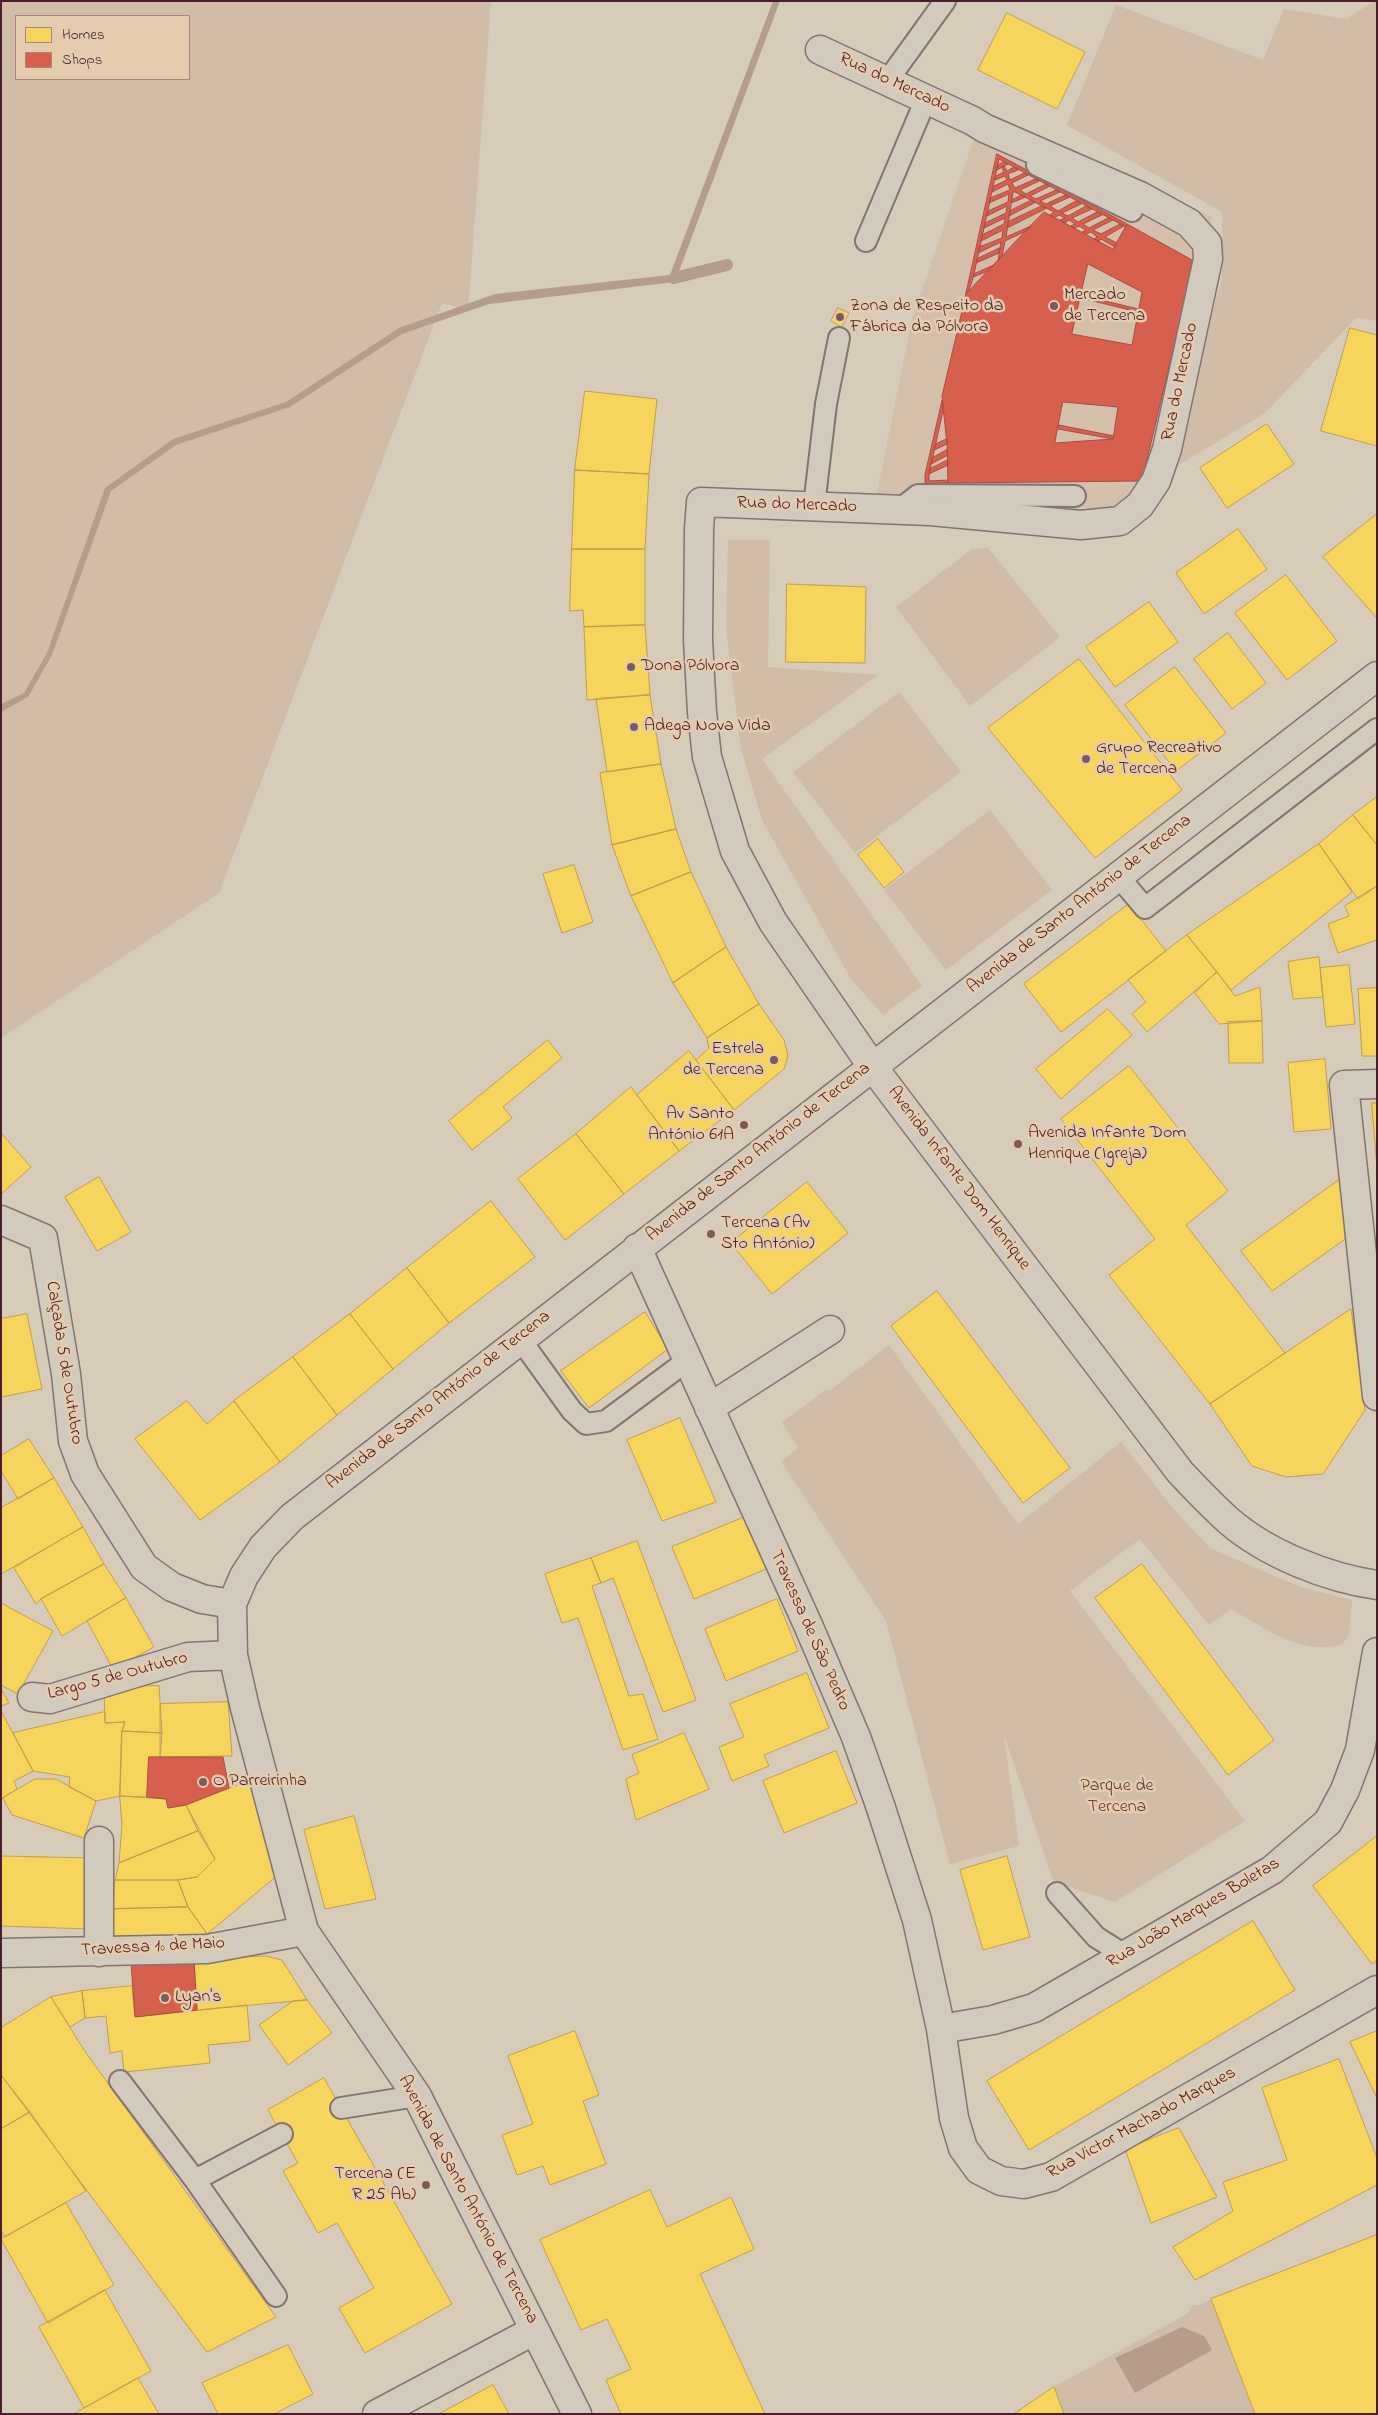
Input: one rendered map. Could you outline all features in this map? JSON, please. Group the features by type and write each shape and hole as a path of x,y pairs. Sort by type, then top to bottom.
{"street":[{"name":"Rua do Mercado","path":"701,502 899,510 1081,525 1120,521 1140,505 1156,481 1167,449 1208,259 1207,243 1189,223 1140,196 984,128 888,80 820,50"},
{"name":"Avenida Infante Dom Henrique","path":"701,502 698,640 702,712 707,757 736,852 773,922 872,1066 1180,1472 1231,1523 1262,1544 1300,1563 1338,1578 1377,1585"},
{"name":"Avenida de Santo António de Tercena","path":"577,2414 416,2096 304,1931 247,1718 233,1655 232,1604 244,1576 263,1547 292,1517 520,1338 1377,676"},
{"path":"1377,1084 1344,1085 1377,1396"},
{"name":"Calçada 5 de Outubro","path":"1,1220 43,1238 66,1374 73,1441 86,1474 144,1567 172,1587 202,1599 232,1604"},
{"name":"Travessa de São Pedro","path":"637,1248 808,1624 856,1737 917,1920 941,2028"},
{"path":"709,1408 830,1330"},
{"name":"Rua João Marques Boletas","path":"941,2028 993,2020 1034,2008 1272,1870 1328,1822 1345,1790 1360,1750 1377,1652"},
{"name":"Largo 5 de Outubro","path":"32,1697 50,1699 188,1657 233,1655"},
{"path":"99,1841 99,1952"},
{"name":"Travessa 1º de Maio","path":"1,1953 207,1950 304,1931"},
{"name":"Rua Victor Machado Marques","path":"941,2028 954,2118 963,2148 979,2170 1002,2181 1024,2184 1051,2177 1377,1990"},
{"path":"377,2414 534,2330"}],"lane":[{"path":"888,80 945,1"},
{"path":"866,241 926,99"},
{"path":"984,128 986,138 996,145 1132,211"},
{"path":"814,506 826,404 839,338"},
{"path":"899,510 918,495 1075,496"},
{"path":"1118,876 1145,908 1377,729"},
{"path":"520,1338 572,1411 586,1424 606,1421 688,1360"},
{"path":"1056,1892 1096,1937 1126,1956"},
{"path":"120,2081 195,2180 276,2296"},
{"path":"342,2108 416,2096"},
{"path":"195,2180 282,2134"}],"shaded area":[{"path":"773,1 780,1 675,282 489,304 402,334 290,407 176,445 111,491 52,655 28,697 1,712 1,704 24,693 47,653 105,488 173,439 286,402 399,328 495,294 670,275"},
{"name":"Mercado de Tercena","path":"983,112 1212,217 1153,474 1132,495 1095,514 876,498 912,320"},
{"path":"1182,2327 1204,2336 1212,2350 1135,2393 1115,2358"}],"green space":[{"path":"1,1 491,1 468,310 442,303 219,893 1,1038"},
{"path":"1374,1 1377,1 1377,321 1356,318 1265,413 1170,470 1222,278 1222,212 1067,125 1116,5 1263,60 1284,9 1347,19"},
{"path":"990,180 1044,212 966,294"},
{"path":"728,540 770,540 768,667 878,675 762,759 922,986 883,1015 851,979 762,820 741,749 726,629"},
{"path":"988,548 1060,637 970,706 896,607 972,549"},
{"path":"899,692 961,772 855,853 793,772"},
{"path":"990,810 1052,890 946,970 884,890"},
{"name":"Parque de Tercena","path":"889,1345 1018,1524 1121,1442 1177,1513 1210,1548 1298,1586 1352,1600 1349,1634 1343,1644 1328,1647 1313,1647 1284,1639 1231,1609 1209,1625 1140,1539 1070,1591 1245,1821 1115,1902 1069,1887 1057,1893 1004,1735 1019,1846 950,1864 886,1621 781,1461 798,1448 782,1422 827,1389 829,1391"},
{"path":"1211,2299 1255,2414 1064,2414 1054,2387 1187,2314 1193,2305 1200,2305"}],"building: Homes":[{"path":"1007,13 1085,52 1057,109 978,70"},
{"name":"Zona de Respeito da Fábrica da Pólvora","path":"838,308 849,313 842,327 831,321"},
{"path":"1350,328 1377,335 1377,446 1321,431"},
{"path":"585,391 657,399 649,474 575,470"},
{"path":"1267,424 1294,464 1227,508 1200,468"},
{"path":"575,470 649,474 645,549 572,549"},
{"path":"1377,514 1377,616 1376,617 1323,557"},
{"path":"1238,529 1267,569 1204,614 1176,573"},
{"path":"572,549 645,549 645,625 584,627 583,610 570,611"},
{"path":"1286,575 1337,641 1287,680 1235,613"},
{"path":"787,584 866,587 865,663 786,662"},
{"path":"1149,602 1178,642 1115,687 1086,647"},
{"path":"645,625 650,695 587,700 584,627"},
{"path":"1228,633 1266,683 1232,709 1194,659"},
{"name":"Grupo Recreativo de Tercena","path":"1079,659 1182,790 1095,858 988,728"},
{"path":"1175,667 1226,733 1176,771 1125,705"},
{"path":"650,695 661,764 607,772 596,699"},
{"path":"661,764 676,829 612,845 600,773"},
{"path":"1377,797 1377,845 1353,815"},
{"path":"1353,815 1377,845 1377,886 1358,899 1319,844"},
{"path":"676,829 691,872 631,896 612,845"},
{"path":"878,839 904,872 884,888 858,855"},
{"path":"1319,844 1352,892 1231,990 1187,935"},
{"path":"574,865 593,922 562,933 543,874"},
{"path":"691,872 726,947 673,983 631,896"},
{"path":"1377,886 1377,940 1338,953 1328,924 1349,916 1345,906"},
{"path":"1129,904 1166,951 1061,1032 1024,984"},
{"path":"1187,935 1217,972 1147,1032 1132,1014 1146,1002 1128,980"},
{"path":"726,947 759,1004 707,1038 673,983"},
{"path":"1319,957 1323,997 1293,999 1288,962"},
{"path":"1349,965 1355,1024 1326,1027 1320,968"},
{"path":"1217,972 1235,996 1260,987 1262,1021 1219,1024 1195,993"},
{"path":"1377,988 1377,1056 1362,1056 1358,989"},
{"path":"759,1004 784,1040 788,1056 784,1069 734,1110 696,1060 709,1048 707,1038"},
{"path":"1108,1009 1132,1035 1061,1099 1036,1069"},
{"path":"1262,1021 1263,1063 1229,1063 1228,1022"},
{"path":"548,1040 562,1058 503,1107 512,1118 472,1150 449,1121"},
{"path":"689,1051 734,1110 679,1151 637,1095"},
{"path":"1325,1059 1331,1129 1294,1132 1288,1063"},
{"path":"1129,1066 1228,1191 1186,1225 1285,1353 1210,1404 1109,1275 1155,1239 1061,1119"},
{"path":"631,1087 679,1151 624,1194 576,1134"},
{"path":"1372,1103 1377,1103 1377,1167"},
{"path":"1,1133 31,1167 1,1194"},
{"path":"576,1134 624,1194 565,1240 518,1179"},
{"path":"99,1177 131,1232 97,1251 65,1197"},
{"path":"1339,1180 1348,1237 1272,1291 1241,1251"},
{"path":"807,1182 848,1233 772,1294 731,1243"},
{"path":"491,1201 535,1257 449,1323 407,1268"},
{"path":"407,1268 449,1323 393,1369 350,1314"},
{"path":"937,1291 1070,1468 1023,1503 891,1326"},
{"path":"1351,1309 1365,1410 1323,1474 1286,1477 1252,1466 1210,1404"},
{"path":"645,1312 668,1349 589,1408 561,1371"},
{"path":"27,1314 42,1389 1,1397 1,1319"},
{"path":"350,1314 393,1369 337,1415 293,1357"},
{"path":"293,1357 337,1415 280,1462 234,1401"},
{"path":"187,1401 207,1424 234,1401 280,1462 200,1520 135,1439"},
{"path":"680,1418 716,1502 662,1521 627,1440"},
{"path":"29,1439 54,1478 18,1499 1,1471 1,1456"},
{"path":"54,1478 83,1527 1,1574 1,1508"},
{"path":"745,1517 766,1569 694,1599 672,1547"},
{"path":"83,1527 104,1564 41,1599 36,1604 14,1568"},
{"path":"637,1541 696,1700 663,1712 613,1578 601,1583 591,1558"},
{"path":"591,1558 601,1583 592,1586 629,1696 643,1694 658,1739 623,1750 578,1618 562,1623 545,1574"},
{"path":"104,1564 126,1598 62,1636 41,1599"},
{"path":"1142,1564 1274,1740 1228,1775 1095,1598"},
{"path":"126,1598 154,1647 113,1669 87,1621"},
{"path":"777,1599 798,1651 726,1681 705,1629"},
{"path":"1,1603 53,1631 18,1694 1,1685"},
{"path":"807,1673 829,1728 764,1755 769,1766 732,1781 719,1747 744,1737 730,1704"},
{"path":"159,1686 162,1733 122,1731 125,1722 105,1723 104,1687"},
{"path":"1,1689 9,1703 1,1706"},
{"path":"228,1702 232,1756 160,1757 160,1704"},
{"path":"1,1711 33,1771 14,1781 17,1789 1,1799"},
{"path":"105,1712 105,1723 125,1722 122,1731 120,1796 96,1801 69,1787 70,1777 33,1771 13,1733"},
{"path":"122,1731 162,1733 160,1757 149,1757 147,1797 120,1796"},
{"path":"684,1733 709,1789 636,1820 626,1779 639,1773 632,1755"},
{"path":"836,1751 857,1803 784,1833 763,1781"},
{"path":"35,1779 56,1779 96,1801 84,1838 12,1815 3,1798"},
{"path":"249,1781 279,1874 207,1934 188,1907 178,1880 197,1877 215,1859 186,1805"},
{"path":"120,1796 166,1799 168,1808 186,1805 198,1831 119,1863 122,1825"},
{"path":"354,1816 376,1899 325,1909 304,1830"},
{"path":"198,1831 215,1859 197,1877 178,1880 115,1880 119,1863"},
{"path":"1377,1836 1377,1960 1372,1964 1313,1886"},
{"path":"1,1856 92,1858 91,1929 1,1926"},
{"path":"1007,1856 1030,1937 983,1950 960,1870"},
{"path":"115,1880 178,1880 188,1907 113,1909"},
{"path":"188,1907 207,1934 110,1939 113,1909"},
{"path":"1253,1921 1295,1990 1029,2150 987,2081"},
{"path":"266,1956 282,1960 307,2000 197,2010 194,1960"},
{"path":"132,1986 135,2017 247,2005 250,2041 208,2045 210,2063 124,2072 122,2051 110,2053 106,2016 85,2018 82,1991"},
{"path":"82,1991 85,2018 70,2027 51,1997"},
{"path":"51,1997 84,2050 276,2317 207,2352 1,2075 1,2028"},
{"path":"307,2000 332,2033 288,2065 259,2025 293,2001"},
{"path":"575,2031 599,2095 583,2101 606,2164 550,2185 543,2166 517,2175 502,2135 533,2124 508,2056"},
{"path":"1377,2031 1377,2098 1350,2042"},
{"path":"1339,2059 1377,2158 1377,2185 1195,2280 1173,2247 1233,2211 1223,2182 1287,2160 1262,2088"},
{"path":"1,2075 30,2112 1,2129"},
{"path":"324,2078 452,2304 365,2353 339,2308 374,2288 337,2223 318,2233 283,2171 298,2163 268,2110"},
{"path":"30,2112 86,2191 5,2237 1,2230 1,2129"},
{"path":"1179,2128 1217,2197 1151,2223 1125,2149"},
{"path":"650,2190 667,2227 731,2197 754,2249 700,2274 765,2414 621,2414 606,2380 631,2369 607,2319 581,2330 540,2240"},
{"path":"66,2203 114,2285 48,2323 1,2239"},
{"path":"1377,2235 1377,2414 1255,2414 1211,2299"},
{"path":"105,2290 151,2371 84,2408 39,2327"},
{"path":"288,2345 313,2394 274,2414 218,2414 202,2383"},
{"path":"138,2378 159,2414 74,2414 84,2408"},
{"path":"493,2385 509,2414 439,2414"},
{"path":"1054,2387 1064,2414 1014,2414"}],"building: Shops":[{"path":"997,154 1127,224 1126,227 999,159 974,274 969,291 966,294"},
{"path":"1004,162 1008,164 997,170 998,165"},
{"path":"1004,166 1007,171 1014,167 1018,170 1008,174 1010,180 1024,173 1028,175 1012,183 1015,188 1035,179 1039,181 1020,190 1026,194 1046,184 1050,186 1030,196 1036,199 1056,190 1060,192 1040,201 1046,204 1065,195 1070,197 1050,206 1058,211 1076,201 1081,204 1062,213 1068,216 1086,206 1092,209 1072,218 1078,222 1097,212 1102,215 1083,224 1089,228 1108,218 1113,220 1093,230 1101,234 1120,224 1124,226 1105,237 1117,243 1115,247 1101,239 1099,241 1094,239 1097,237 1091,232 1086,234 1082,232 1086,230 1079,226 1075,228 1071,226 1075,224 1069,220 1065,223 1060,220 1065,218 1059,215 1054,218 1050,215 1054,212 1013,192 1006,237 1031,226 1026,231 1005,241 1002,256 998,261 1001,242 978,253 979,247 1002,238 1003,230 981,241 982,235 1004,224 1005,218 984,228 985,223 1006,213 1007,206 987,216 988,211 1008,202 1009,194 989,203 990,198 1010,190 1008,184 992,192 994,186 1007,180 1005,176 995,180 996,176 1004,172 1002,168"},
{"path":"1022,195 1026,197 1011,203 1012,200"},
{"path":"1032,200 1036,202 1009,216 1010,211"},
{"path":"1042,206 1047,208 1007,228 1008,222"},
{"path":"1044,212 1113,249 1127,224 1194,261 1142,481 948,483 947,444 942,396 966,294","holes":["1088,264 1142,292 1132,345 1072,334","1063,402 1118,407 1113,439 1055,443"]},
{"path":"1000,248 999,253 976,263 977,259"},
{"path":"994,265 988,271 973,277 974,274"},
{"path":"1081,295 1138,309 1138,312 1081,298"},
{"path":"942,401 943,411 929,481 948,480 948,483 925,484 925,475"},
{"path":"1059,425 1114,436 1113,439 1058,429"},
{"path":"947,439 947,444 934,450 936,444"},
{"path":"947,450 948,455 931,464 932,458"},
{"path":"948,460 948,465 929,474 930,469"},
{"path":"149,1757 223,1757 229,1788 186,1805 168,1808 166,1799 147,1797"},
{"name":"Lyan's","path":"194,1960 197,2010 135,2017 131,1962"}],"waterway":[{"path":"674,278 727,265"}],"place":[{"name":"Mercado de Tercena","path":"1054,306"},
{"name":"Zona de Respeito da Fábrica da Pólvora","path":"840,317"},
{"name":"Dona Pólvora","path":"631,667"},
{"name":"Adega Nova Vida","path":"634,727"},
{"name":"Grupo Recreativo de Tercena","path":"1086,759"},
{"name":"Estrela de Tercena","path":"774,1060"},
{"name":"Av Santo António 61A","path":"744,1125"},
{"name":"Avenida Infante Dom Henrique (Igreja)","path":"1018,1144"},
{"name":"Tercena (Av Sto António)","path":"711,1234"},
{"name":"O Parreirinha","path":"203,1782"},
{"name":"Lyan's","path":"165,1998"},
{"name":"Tercena (E R 25 Ab)","path":"426,2185"}]}
